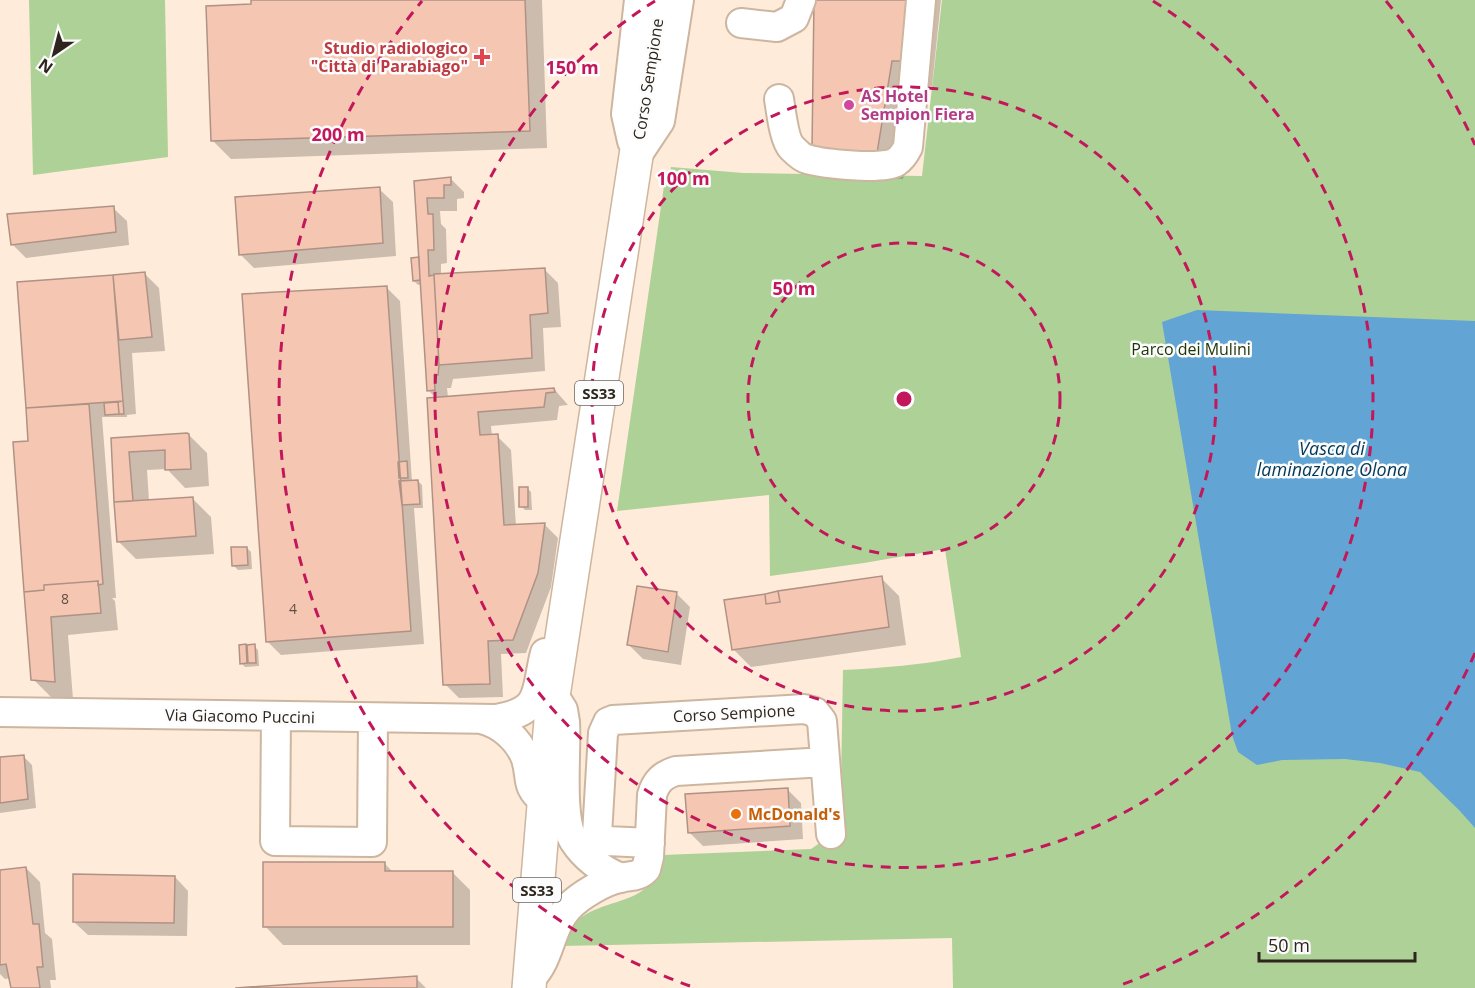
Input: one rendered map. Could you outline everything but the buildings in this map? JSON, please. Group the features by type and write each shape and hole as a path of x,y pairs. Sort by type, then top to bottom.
{"main road":[{"name":"Corso Sempione","path":"529,983 553,696 660,0"}],"street":[{"path":"636,157 626,114 639,0"},
{"name":"Corso Sempione","path":"636,157 660,121 680,0"},
{"path":"741,23 777,27 794,18 801,0"},
{"path":"779,99 790,147 804,159 853,165 894,163 908,147 921,0"},
{"name":"Via Giacomo Puccini","path":"0,712 481,719 516,714 530,706 537,693 547,647 563,629"},
{"path":"553,696 563,710 565,722 566,813 571,836 590,859 605,871 621,878"},
{"name":"Corso Sempione","path":"529,983 567,909 597,886 621,878 633,877 646,869 650,843 652,795 654,786 660,779 676,771 825,762 822,721 818,714 810,710 608,722 603,733 597,835 607,841 650,843"},
{"path":"276,716 275,841 372,842 374,718"},
{"path":"481,719 497,725 514,740 525,758 531,789 544,801"},
{"path":"825,762 831,834"}],"green space":[{"path":"29,0 165,0 168,157 33,175"},
{"name":"Parco dei Mulini","path":"942,0 1475,0 1475,988 953,988 952,938 561,946 575,922 601,907 639,893 650,884 658,872 663,855 811,849 824,840 840,840 843,670 902,666 961,657 945,549 770,576 769,495 617,511 666,172 670,172 671,167 743,173 922,176"}],"water":[{"name":"Vasca di laminazione Olona","path":"1197,310 1475,321 1475,828 1420,772 1380,763 1345,759 1282,760 1257,765 1238,752 1232,735 1162,322"}],"place":[{"name":"Studio radiologico \"Città di Parabiago\"","path":"482,57"},
{"name":"AS Hotel Sempion Fiera","path":"849,105"},
{"name":"McDonald's","path":"736,814"}]}
